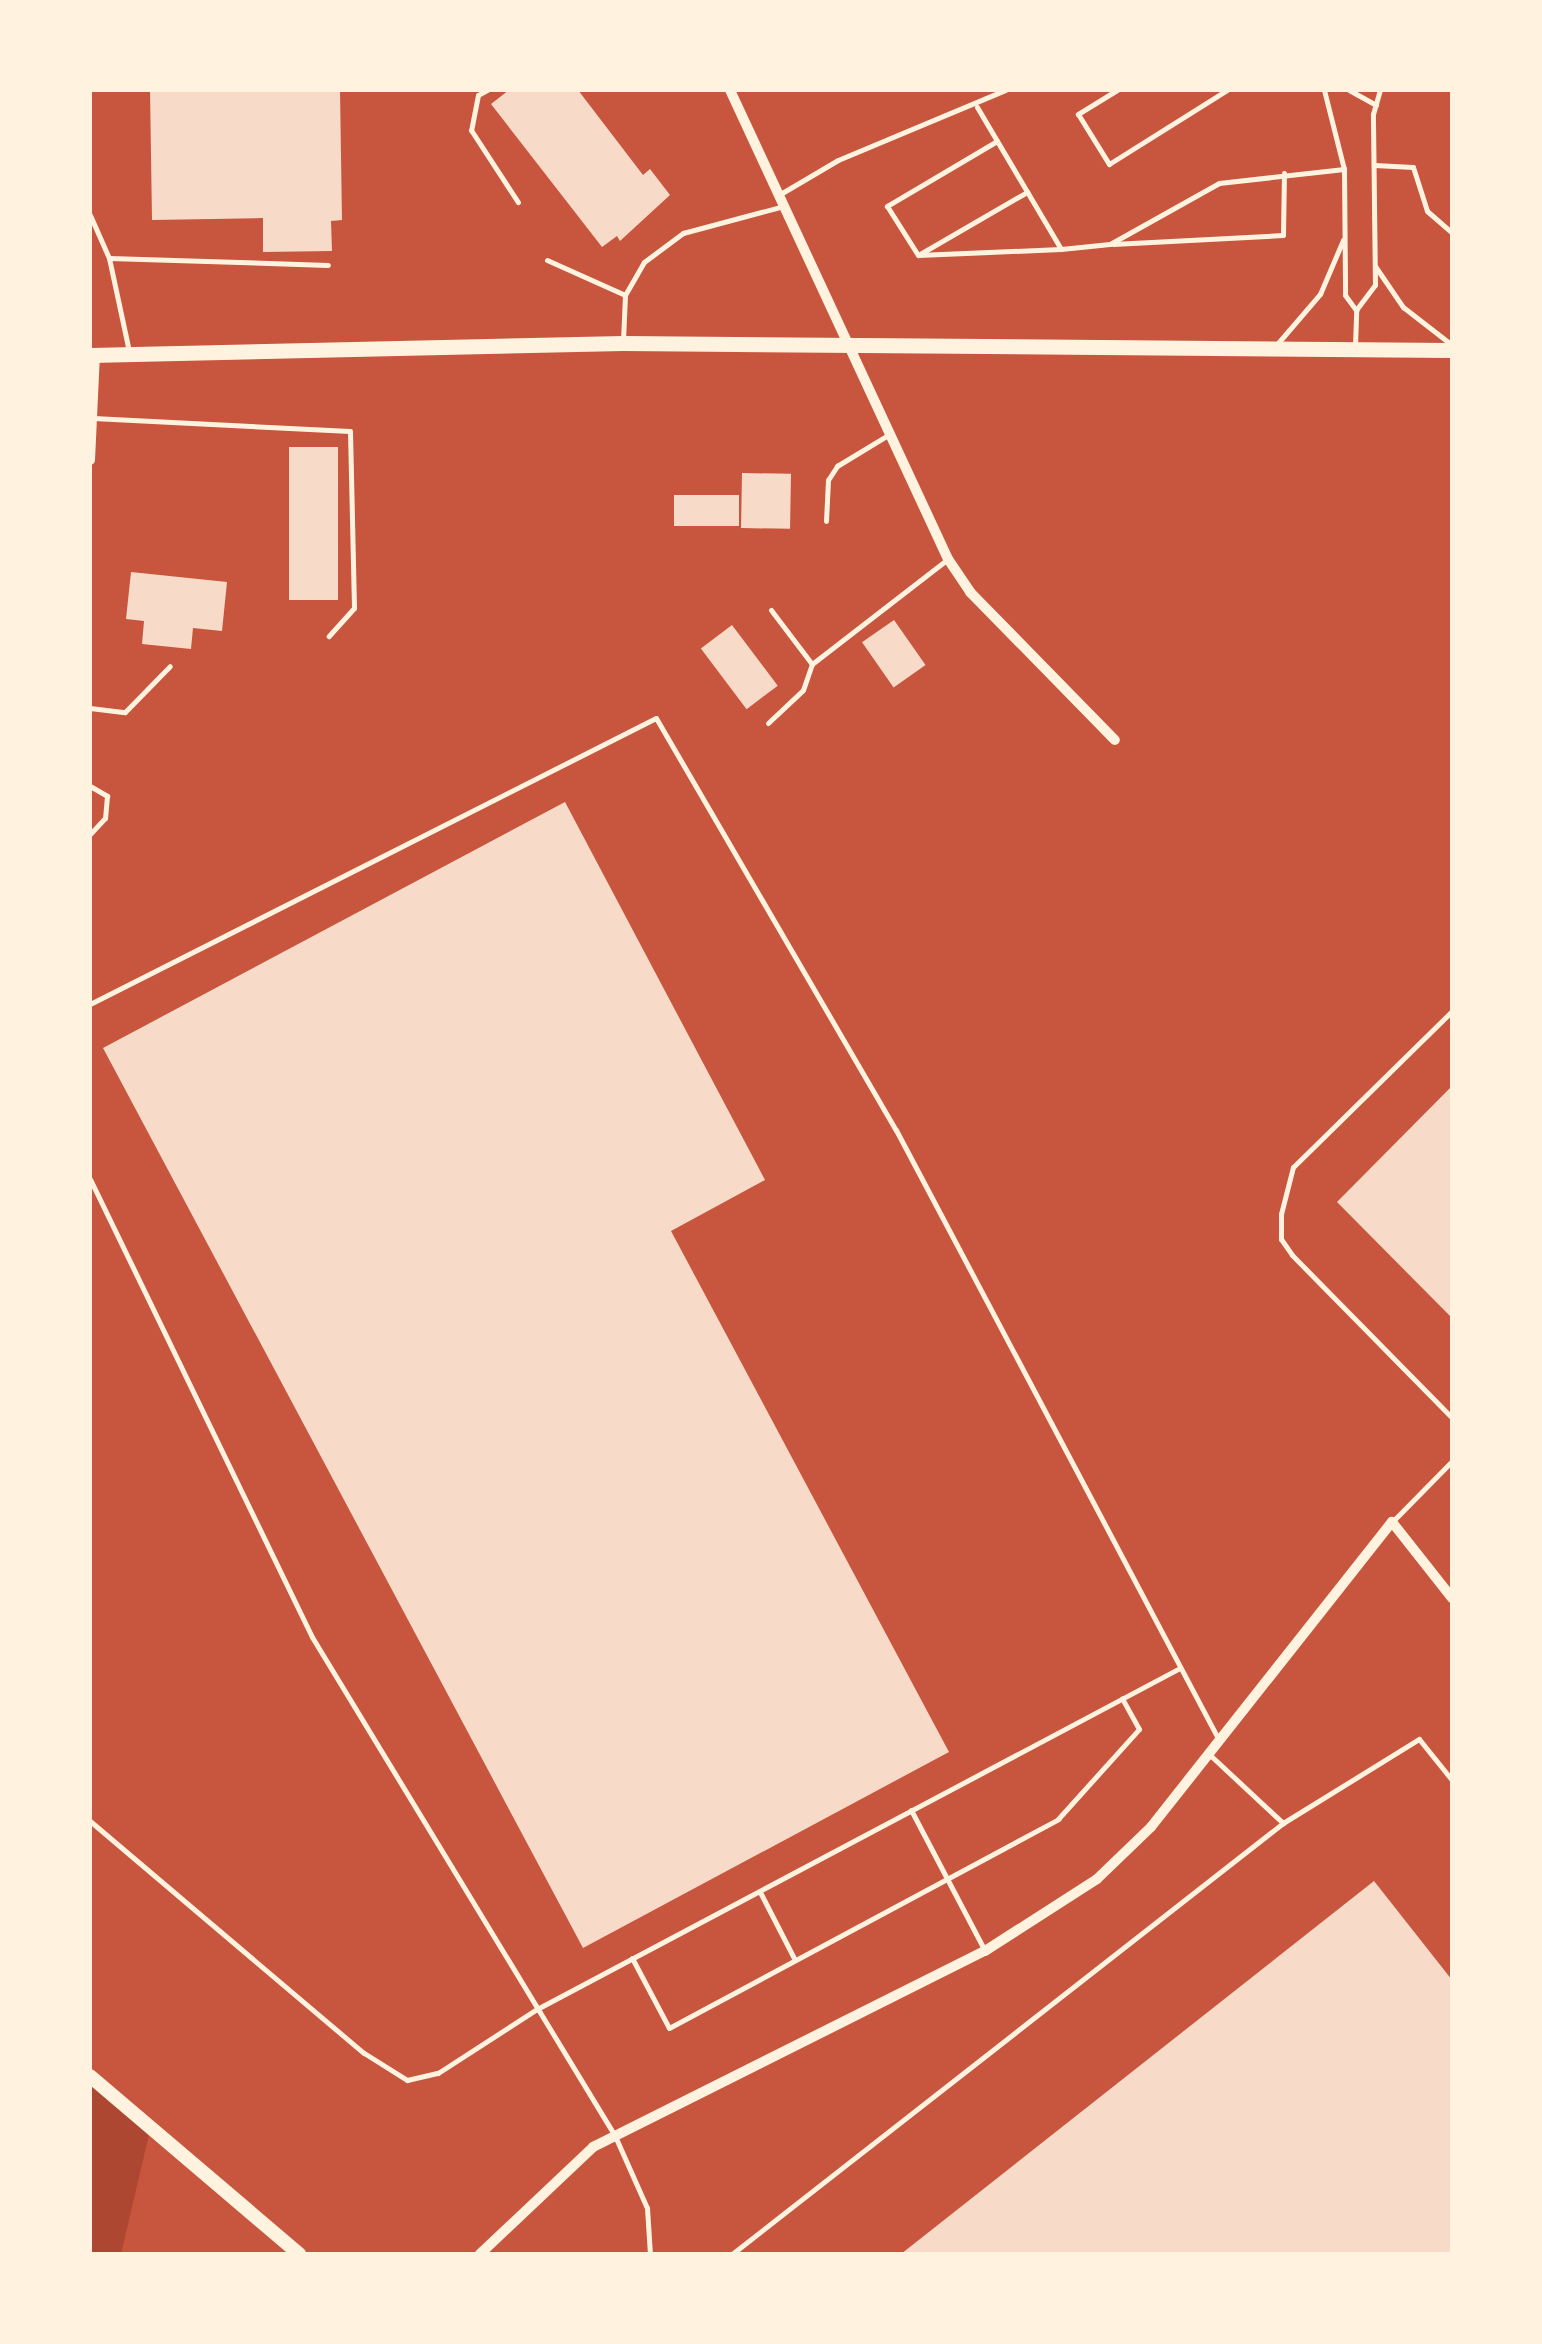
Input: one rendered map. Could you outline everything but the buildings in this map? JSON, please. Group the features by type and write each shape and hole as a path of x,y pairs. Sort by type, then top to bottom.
{"main road":[{"path":"92,355 623,343 1452,347"}],"street":[{"path":"730,90 782,193 888,435 948,559 970,592 1115,740"},
{"path":"90,460 92,355"},
{"path":"480,2254 538,2194 615,2136 985,1951 1097,1879 1220,1742 1392,1522 1452,1598"},
{"path":"90,2076 282,2248 299,2254"}],"lane":[{"path":"487,90 478,95 471,130 518,202"},
{"path":"782,193 838,160 977,107 1006,90"},
{"path":"1117,90 1078,114 1110,164 1227,90"},
{"path":"1324,90 1344,169 1345,295 1356,310"},
{"path":"1349,90 1376,105"},
{"path":"1354,349 1356,310 1375,285 1374,165 1380,90"},
{"path":"977,107 1061,249"},
{"path":"918,256 887,206 997,141"},
{"path":"1374,165 1413,167 1427,211 1452,233"},
{"path":"1110,244 1220,183 1344,169"},
{"path":"918,256 1283,235 1284,173"},
{"path":"918,256 1027,192"},
{"path":"623,343 625,296 644,262 683,233 787,206"},
{"path":"90,215 109,258 129,354"},
{"path":"1274,348 1320,294 1344,237"},
{"path":"109,258 328,265"},
{"path":"547,260 625,296"},
{"path":"1374,266 1403,307 1452,347"},
{"path":"93,418 350,431 354,608 330,636"},
{"path":"826,521 828,480 837,466 888,435"},
{"path":"768,723 802,690 812,664 948,559"},
{"path":"772,610 812,664"},
{"path":"90,708 125,712 170,666"},
{"path":"90,1004 656,718 896,1130 1220,1742"},
{"path":"90,786 106,796 105,818 90,834"},
{"path":"1452,1010 1293,1167 1280,1214 1281,1239 1292,1255 1452,1418"},
{"path":"90,1180 312,1637 615,2136 647,2208 650,2254"},
{"path":"1392,1522 1452,1461"},
{"path":"90,1821 364,2053 407,2080 438,2072 538,2008 1181,1667"},
{"path":"632,1958 668,2028 1058,1819 1139,1730 1122,1698"},
{"path":"732,2254 1283,1822 1419,1739 1452,1780"},
{"path":"1210,1754 1283,1822"},
{"path":"911,1810 985,1951"},
{"path":"759,1891 795,1960"}],"shaded area":[{"path":"90,2076 151,2126 121,2254 90,2254"}]}
